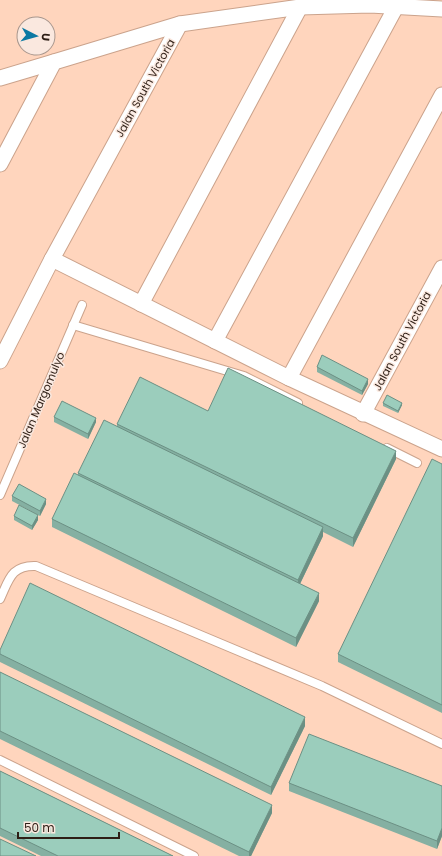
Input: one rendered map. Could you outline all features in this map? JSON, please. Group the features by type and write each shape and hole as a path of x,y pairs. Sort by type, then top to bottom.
{"street":[{"path":"214,340 397,5"},
{"path":"0,78 180,24 300,7 397,5 442,9"},
{"path":"141,304 300,7"},
{"name":"Jalan South Victoria","path":"0,360 52,259 180,24"},
{"path":"0,164 54,62"},
{"path":"289,378 442,95"},
{"path":"52,259 363,414 441,446"},
{"name":"Jalan South Victoria","path":"363,414 442,268"}],"lane":[{"name":"Jalan Margomulyo","path":"0,495 82,304"},
{"path":"73,325 244,376 306,407"},
{"path":"382,445 417,463"},
{"path":"0,599 13,571 24,566 36,566 322,686 442,744"},
{"path":"0,760 194,856"}],"building":[{"path":"322,355 368,379 362,391 317,367"},
{"path":"228,368 396,451 353,538 117,424 140,377 208,411"},
{"path":"387,395 402,403 398,411 383,403"},
{"path":"62,401 96,418 88,434 54,417"},
{"path":"104,420 323,527 298,580 78,473"},
{"path":"432,459 442,464 442,705 338,654"},
{"path":"74,473 319,593 296,638 52,519"},
{"path":"19,484 46,499 40,511 12,496"},
{"path":"19,505 38,515 32,526 14,516"},
{"path":"30,583 305,717 271,787 0,654 0,650"},
{"path":"0,672 272,805 249,852 0,731"},
{"path":"309,734 442,786 442,828 437,841 289,783"},
{"path":"0,771 173,856 58,856 0,828"},
{"path":"0,839 36,856 0,856"}]}
